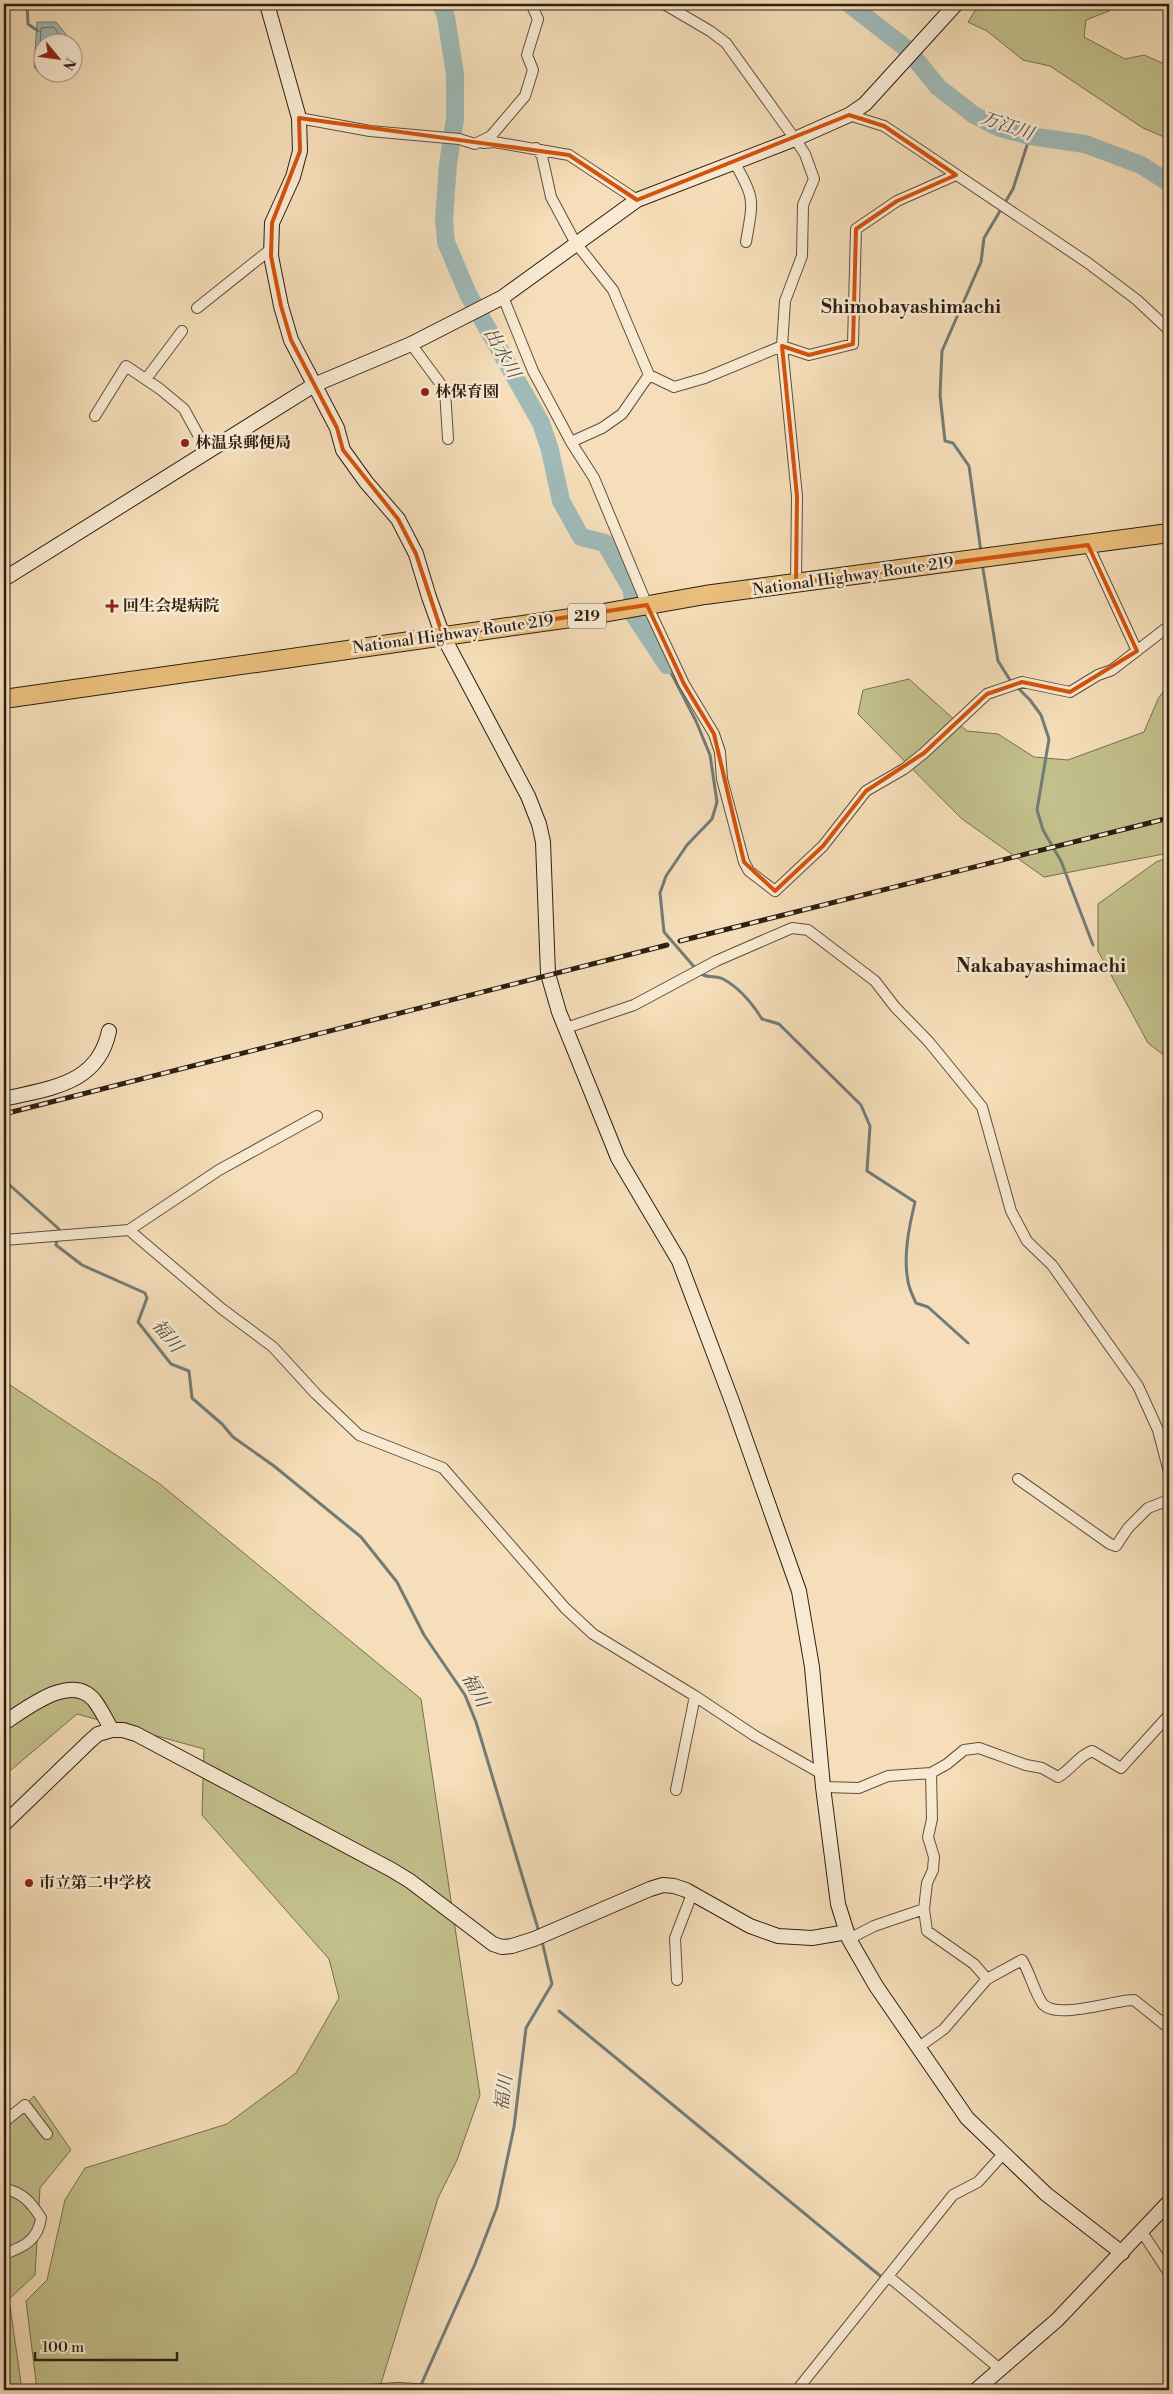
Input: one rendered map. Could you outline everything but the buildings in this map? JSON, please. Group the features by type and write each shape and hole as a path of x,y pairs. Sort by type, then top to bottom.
{"highway":[{"name":"National Highway Route 219","path":"4,699 592,615 796,583 1169,533"}],"street":[{"path":"4,6 10,4"},
{"path":"267,4 299,118 300,151 294,177 272,223 271,249 281,306 291,340 337,428 344,450 366,482 398,519 416,554 443,636 528,796 539,824 546,858 548,974 566,1028 618,1158 680,1261 799,1591 812,1667 822,1780 838,1904 848,1935 876,1986 967,2118 1046,2194 1122,2253"},
{"path":"475,144 491,136 525,96 532,70 527,55 538,19 531,4"},
{"path":"664,4 710,31 726,43 796,139 805,154 814,179 804,205 802,256 785,300 782,346 797,496 796,583"},
{"path":"4,579 314,385 411,344 503,297 576,242 637,200 796,139 848,115 865,104 955,5"},
{"path":"848,115 884,126 1088,263 1138,300 1169,330"},
{"path":"299,118 370,131 459,139 475,144 494,142 569,155 637,200"},
{"path":"536,148 542,156 551,197 576,242 613,290 649,375 674,387 705,378 782,346 809,356 853,344 856,229 897,201 956,175"},
{"path":"734,162 750,188 753,204 746,242"},
{"path":"197,308 271,249"},
{"path":"503,297 533,371 594,478 647,605 684,684 714,734 720,752 722,779 744,862 749,871 775,891 823,846 866,791 904,769 988,694 1022,682 1070,692 1098,675 1112,670 1169,626"},
{"path":"146,379 182,332"},
{"path":"411,344 445,390 448,439"},
{"path":"95,416 126,366 184,409 207,451"},
{"path":"572,442 602,428 622,414 649,375"},
{"path":"1088,545 1137,651"},
{"path":"566,1028 634,1005 716,961 792,928 808,930 874,981 894,1007 930,1042 982,1107 1011,1212 1027,1241 1052,1265 1138,1386 1158,1430 1169,1472"},
{"path":"4,1099 68,1082 90,1069 106,1047 109,1031"},
{"path":"4,1240 129,1230 219,1170 317,1116"},
{"path":"129,1230 222,1309 273,1347 316,1394 359,1435 443,1468 564,1608 593,1634 695,1696 822,1780 859,1788 888,1776 931,1773 947,1764 964,1750 978,1748 1026,1765 1042,1768 1058,1776 1066,1772 1085,1754 1092,1751 1121,1768 1169,1715"},
{"path":"1018,1479 1110,1544 1116,1546 1128,1528 1148,1508 1169,1500"},
{"path":"4,1723 56,1692 69,1690 80,1691 92,1698 112,1730"},
{"path":"676,1790 695,1696"},
{"path":"4,1824 98,1734 112,1730 123,1730 136,1734 174,1753 392,1870 410,1881 493,1944 512,1946 656,1887 674,1886 750,1926 778,1936 812,1938 848,1935 924,1909"},
{"path":"931,1773 932,1819 928,1837 934,1857 933,1870 927,1883 924,1909 927,1932 974,1964 987,1979"},
{"path":"677,1980 675,1938 692,1894"},
{"path":"919,2047 944,2029 987,1979 1022,1960 1031,1976 1041,2002 1047,2008 1062,2011 1134,2000 1169,2028"},
{"path":"4,2122 25,2105 47,2134"},
{"path":"798,2390 954,2195 978,2182 1004,2153"},
{"path":"4,2188 17,2191 32,2203 41,2218 39,2229 29,2244 4,2254"},
{"path":"976,2390 1057,2320 1169,2202"},
{"path":"1142,2232 1169,2273"},
{"path":"888,2276 1000,2370"},
{"path":"368,2390 398,2388 432,2390"}],"highlighted area":[{"path":"849,115 884,126 956,175 897,201 856,229 853,344 809,355 782,346 797,496 796,583 1088,545 1137,651 1070,692 1022,682 987,694 924,753 866,791 823,846 775,891 744,862 714,734 684,684 647,605 443,636 416,554 398,519 343,450 337,428 291,340 281,306 271,256 272,223 300,151 299,118 569,155 637,200"}],"shaded area":[{"path":"979,4 1113,4 1109,11 1086,20 1084,37 1125,59 1144,55 1169,66 1169,139 1143,128 1050,66 1023,60 987,31 968,22"},
{"path":"909,679 967,731 998,734 1034,757 1068,760 1144,732 1158,699 1169,683 1169,853 1044,877 962,819 858,714 863,690"},
{"path":"1169,857 1169,1059 1148,1043 1098,951 1098,904 1156,862"},
{"path":"4,1381 160,1484 421,1699 480,2095 457,2160 438,2198 379,2390 37,2390 26,2301 47,2280 65,2200 85,2168 227,2124 296,2073 339,1998 329,1959 202,1815 204,1749 77,1714 4,1776"},
{"path":"34,2096 71,2150 40,2188 35,2275 9,2299 22,2390 4,2390 4,2127"}],"water":[{"path":"37,22 56,22 64,32 36,32"}],"waterway":[{"path":"27,4 28,24 38,31"},
{"name":"出水川","path":"441,4 446,17 455,74 455,119 448,164 444,220 446,242 468,294 541,423 550,450 561,501 581,537 605,543 632,590 634,615 667,665"},
{"name":"万江川","path":"849,4 907,49 938,87 974,115 1000,128 1030,136 1085,144 1141,165 1169,183"},
{"path":"981,552 969,466 953,443 945,441 940,395 942,351 981,262 984,238 1013,189 1030,136"},
{"path":"982,563 998,661 1010,680 1030,700 1041,715 1049,739 1037,810 1043,830 1061,861 1093,945"},
{"path":"667,665 696,721 710,755 717,802 712,819 687,845 666,876 660,893 664,932 696,969"},
{"path":"700,973 705,976 723,979 740,991 762,1019 779,1024 861,1105 870,1126 867,1171 915,1202 906,1252 907,1271 912,1295 916,1303 928,1307 968,1343"},
{"name":"福川","path":"4,1180 59,1229 56,1245 82,1265 145,1293 147,1298 138,1322 171,1364 189,1371 192,1398 222,1424 233,1437 274,1466 361,1537 397,1582 424,1635 465,1695 476,1722 539,1932"},
{"name":"福川","path":"420,2387 475,2264 497,2207 514,2127 526,2028 552,1984 542,1941"},
{"path":"559,2011 884,2279"}],"railway":[{"path":"680,941 1169,818"},
{"path":"4,1114 667,945"}],"place":[{"name":"林保育園","path":"425,392"},
{"name":"林温泉郵便局","path":"185,443"},
{"name":"回生会堤病院","path":"112,606"},
{"name":"市立第二中学校","path":"29,1883"}],"district":[{"name":"Shimobayashimachi","path":"911,307"},
{"name":"Nakabayashimachi","path":"1041,966"}]}
